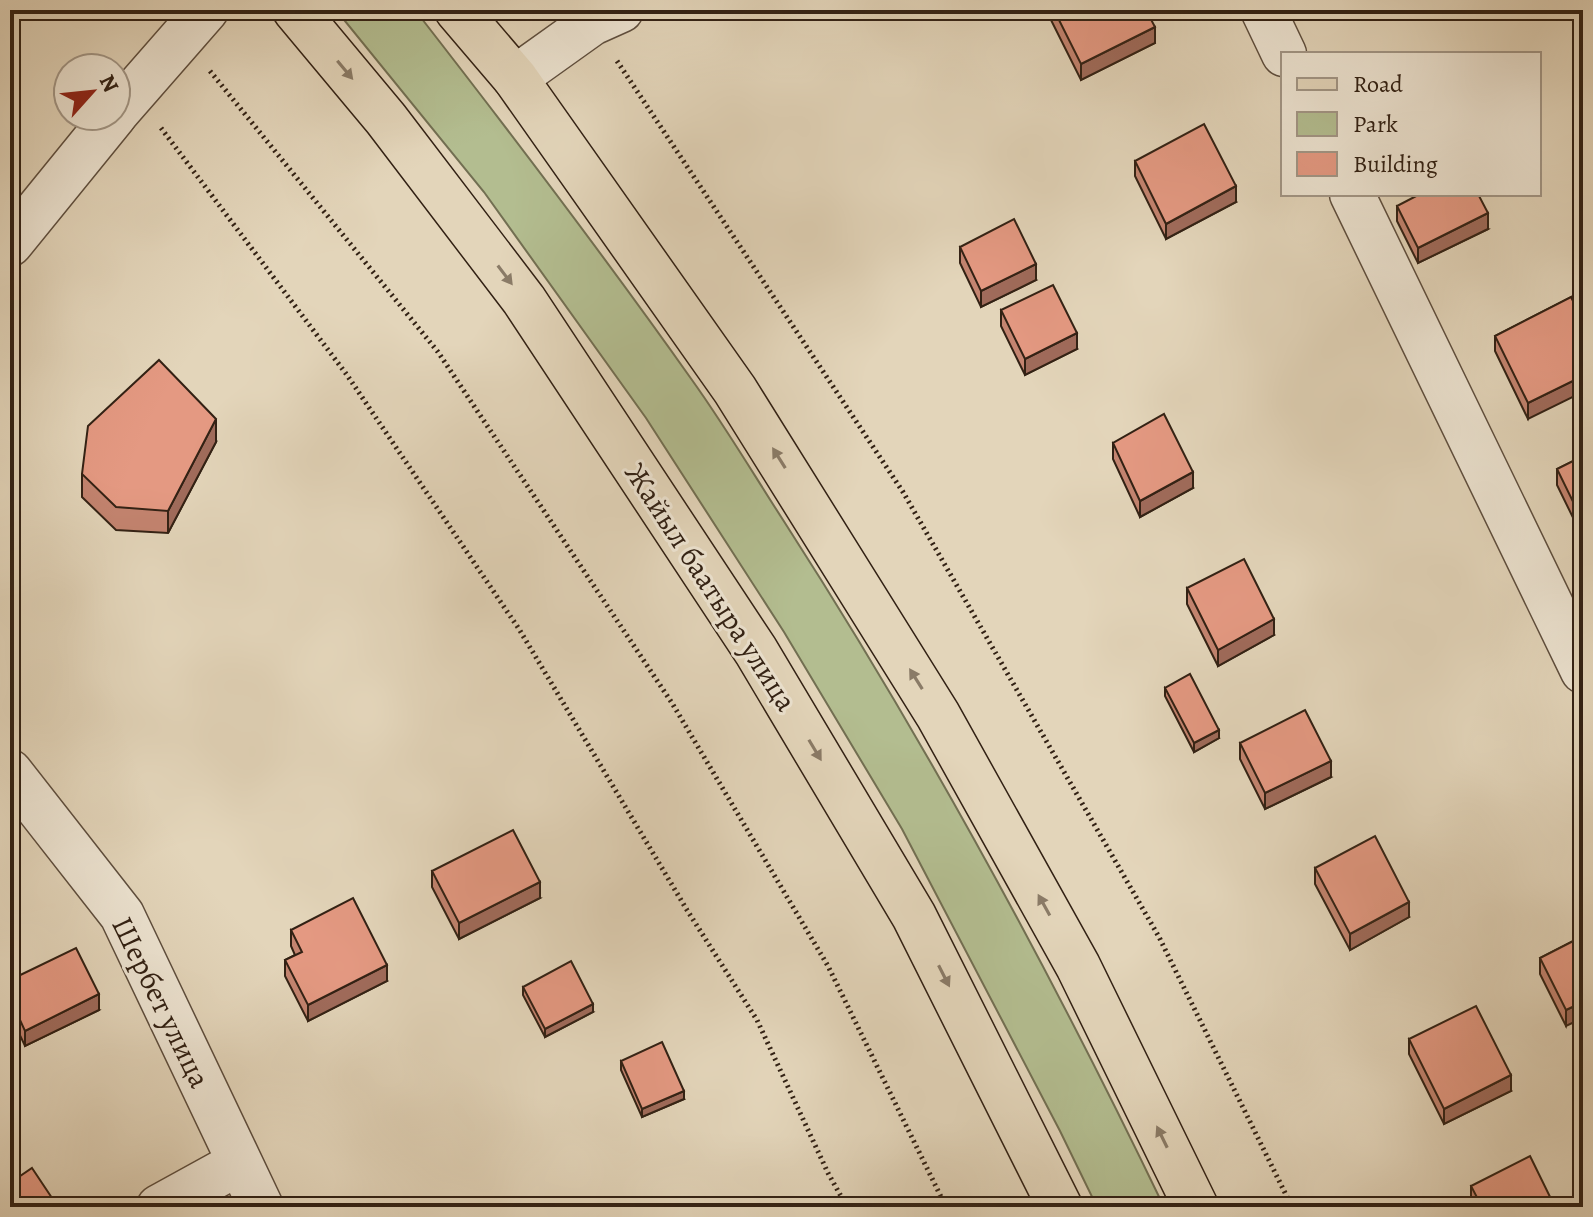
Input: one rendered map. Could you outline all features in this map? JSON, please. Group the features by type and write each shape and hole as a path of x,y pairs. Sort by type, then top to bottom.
{"main road":[{"name":"Жайыл баатыра улица","path":"295,10 386,119 524,300 756,651 914,916 1060,1207"},
{"path":"457,10 515,78 735,390 938,715 1078,966 1196,1207"}],"street":[{"path":"1263,10 1283,52"},
{"path":"515,78 607,17"},
{"path":"132,94 194,23"},
{"path":"10,244 101,132"},
{"path":"1353,196 1583,671"},
{"name":"Шербет улица","path":"10,772 122,915 261,1207"},
{"path":"159,1207 239,1163"}],"path":[{"path":"607,17 903,492 1159,937 1292,1207"},
{"path":"194,23 438,352 672,703 828,966 946,1207"},
{"path":"132,113 159,125 347,375 519,629 687,910 757,1020 847,1207"}],"green space":[{"path":"336,10 415,10 521,147 704,397 837,606 937,774 1032,945 1164,1207 1097,1207 902,829 784,632 646,418 484,192"}],"building":[{"path":"1054,10 1146,10 1155,27 1081,64"},
{"path":"1204,124 1236,186 1166,224 1135,161"},
{"path":"1416,196 1479,196 1488,213 1418,248 1397,206"},
{"path":"1014,219 1036,264 981,291 960,247"},
{"path":"1053,285 1077,333 1025,359 1001,310"},
{"path":"1571,297 1583,321 1583,376 1528,403 1495,336"},
{"path":"159,360 216,419 168,511 116,507 82,474 88,426"},
{"path":"1164,414 1193,472 1140,501 1113,443"},
{"path":"1583,456 1583,522 1557,469"},
{"path":"1244,559 1274,619 1218,650 1187,588"},
{"path":"1190,674 1219,730 1194,743 1165,688"},
{"path":"1305,710 1331,761 1265,793 1240,743"},
{"path":"513,830 540,882 459,923 432,871"},
{"path":"1375,836 1409,902 1350,934 1315,868"},
{"path":"353,898 387,965 308,1005 285,960 302,952 291,930"},
{"path":"1583,936 1583,1002 1566,1010 1540,958"},
{"path":"76,948 99,994 25,1031 10,998 10,980"},
{"path":"571,961 593,1004 545,1029 523,987"},
{"path":"1476,1006 1511,1075 1444,1109 1409,1039"},
{"path":"662,1042 684,1091 642,1109 621,1061"},
{"path":"1583,1106 1583,1126 1575,1110"},
{"path":"1530,1156 1555,1207 1482,1207 1471,1186"},
{"path":"32,1168 58,1207 10,1207 10,1183"}]}
